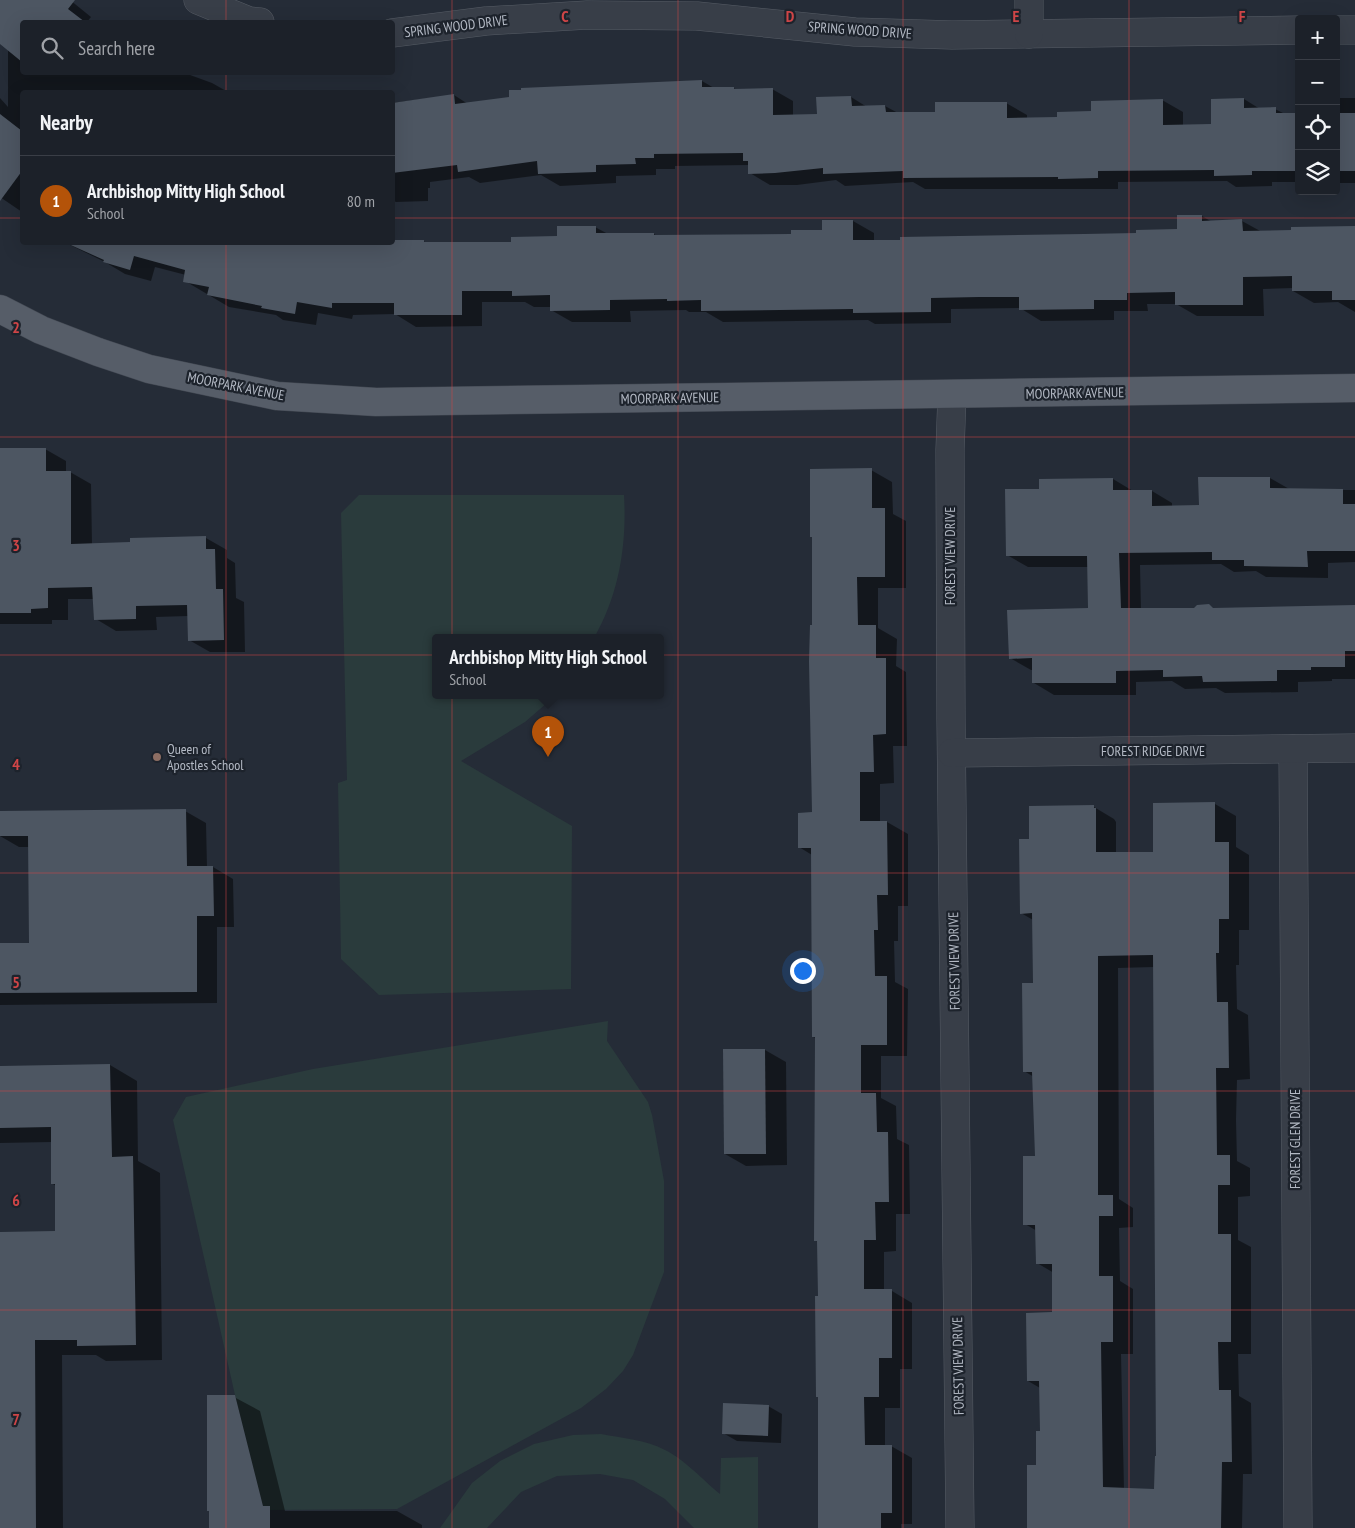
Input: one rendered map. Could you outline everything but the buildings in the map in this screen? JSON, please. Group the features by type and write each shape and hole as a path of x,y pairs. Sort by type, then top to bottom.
{"main road":[{"name":"MOORPARK AVENUE","path":"0,309 41,330 148,369 276,396 376,402 1355,388"}],"street":[{"path":"198,0 247,20"},
{"path":"1028,34 1029,0"},
{"name":"SPRING WOOD DRIVE","path":"395,33 486,21 587,14 697,16 856,32 952,35 1295,30"},
{"path":"1340,30 1355,30"},
{"name":"FOREST VIEW DRIVE","path":"952,395 950,450 952,753 960,1528"},
{"name":"FOREST RIDGE DRIVE","path":"952,753 1355,748"},
{"name":"FOREST GLEN DRIVE","path":"1293,749 1298,1528"}],"shaded area":[{"path":"359,495 624,495 625,514 620,569 610,604 596,634 432,634 432,699 552,699 525,722 461,761 572,826 571,989 379,995 341,959 338,783 347,780 341,513"},
{"path":"608,1021 607,1041 648,1102 664,1181 664,1272 633,1355 623,1371 606,1389 581,1408 397,1509 270,1510 270,1506 263,1506 235,1395 173,1120 186,1097 313,1069"},
{"path":"601,1434 642,1442 665,1450 687,1464 720,1494 721,1458 758,1457 758,1528 694,1528 665,1499 633,1480 600,1474 557,1476 521,1492 487,1528 440,1528 472,1483 500,1461 534,1444 573,1435"}],"place":[{"name":"Queen of Apostles School","path":"157,757"},
{"name":"Archbishop Mitty High School","path":"548,757"}]}
